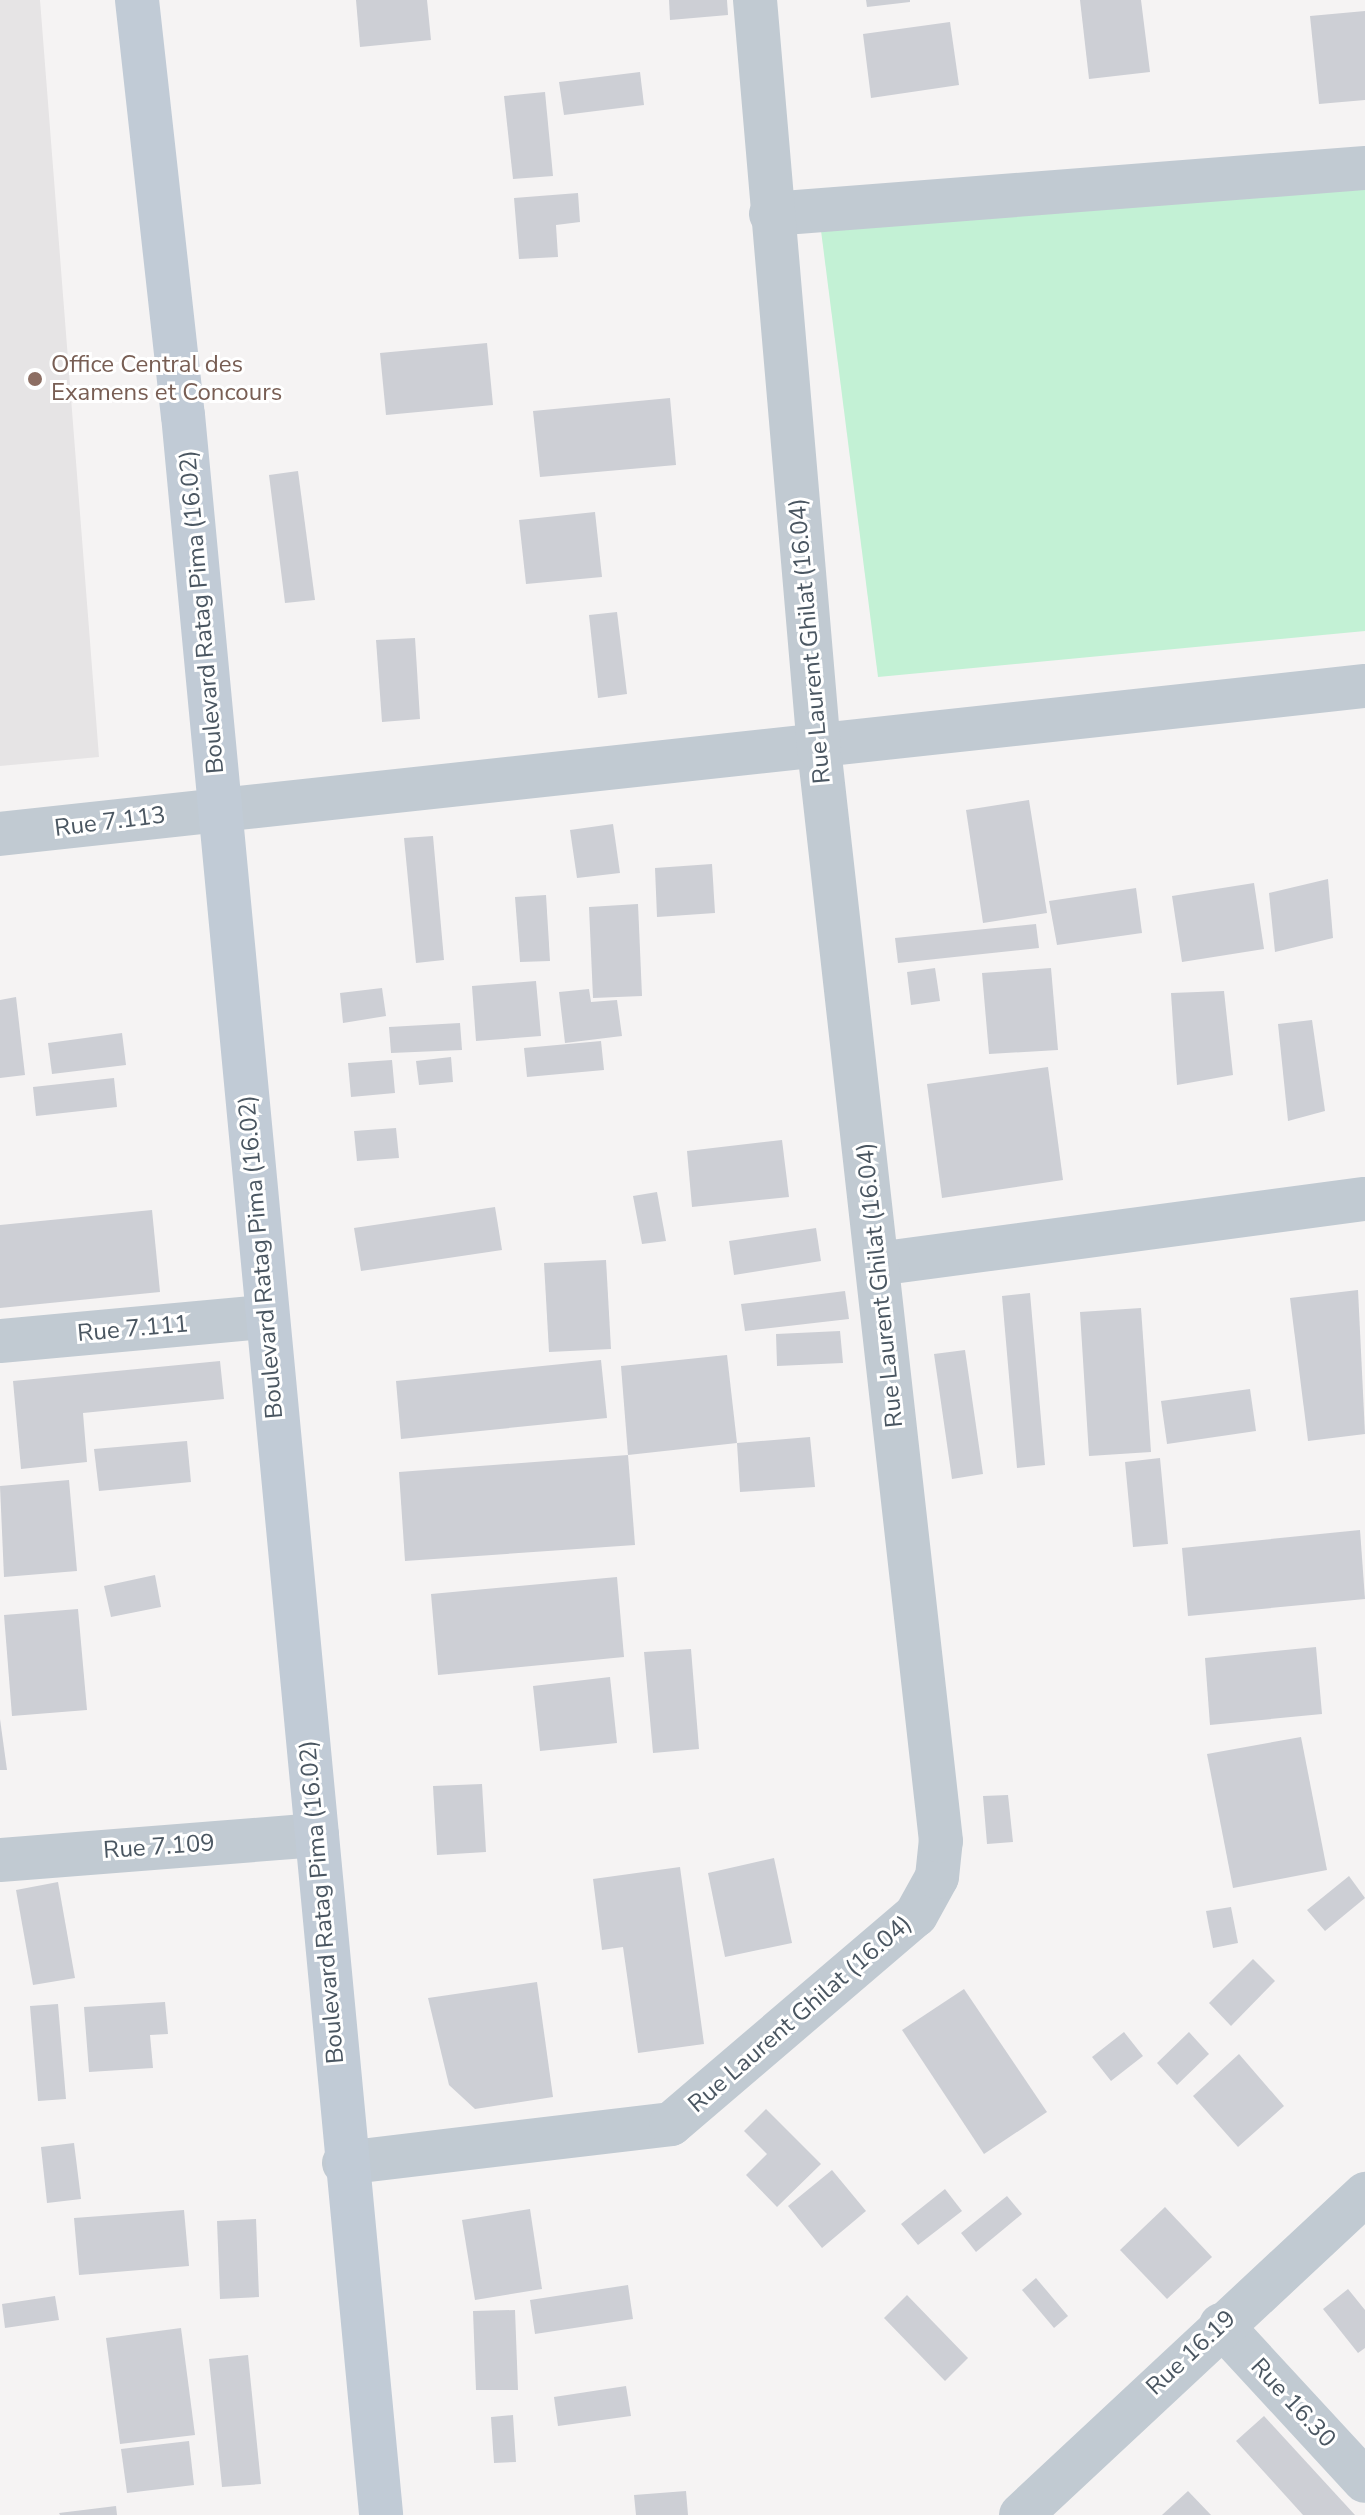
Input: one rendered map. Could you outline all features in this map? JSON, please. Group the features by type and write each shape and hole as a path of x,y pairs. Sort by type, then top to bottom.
{"street":[{"name":"Boulevard Ratag Pima (16.02)","path":"137,0 221,809 266,1317 317,1835 344,2163 381,2515"},
{"name":"Rue Laurent Ghilat (16.04)","path":"344,2163 671,2124 916,1915 937,1877 941,1841 819,748 755,0"},
{"path":"771,214 1365,168"},
{"name":"Rue 7.113","path":"0,834 819,748 1365,686"},
{"path":"877,1264 1365,1199"},
{"name":"Rue 7.111","path":"0,1341 266,1317"},
{"name":"Rue 7.109","path":"0,1860 317,1835"},
{"name":"Rue 16.19","path":"1021,2515 1221,2325 1365,2194"},
{"name":"Rue 16.30","path":"1221,2325 1365,2481"}],"shaded area":[{"name":"Office Central des Examens et Concours","path":"0,0 40,0 99,757 0,766"}],"green space":[{"path":"1365,160 1365,631 878,677 818,207"}],"building":[{"path":"356,0 427,0 431,40 360,47"},
{"path":"669,0 727,0 728,15 670,20"},
{"path":"866,0 910,0 910,2 867,7"},
{"path":"1080,0 1141,0 1150,72 1089,79"},
{"path":"1365,11 1365,100 1319,104 1310,16"},
{"path":"950,22 959,85 871,98 863,34"},
{"path":"640,72 644,105 564,115 559,82"},
{"path":"545,92 553,176 513,179 504,96"},
{"path":"578,193 580,222 556,225 558,257 519,259 514,198"},
{"path":"487,343 493,405 386,415 380,353"},
{"path":"670,398 676,465 540,477 533,411"},
{"path":"298,471 315,600 285,603 269,475"},
{"path":"595,512 602,577 526,584 519,520"},
{"path":"617,612 627,694 598,698 589,615"},
{"path":"415,638 420,719 382,722 376,640"},
{"path":"1029,800 1047,913 983,923 966,810"},
{"path":"613,824 620,873 577,878 570,830"},
{"path":"433,836 444,960 416,963 404,838"},
{"path":"712,864 715,913 657,917 655,868"},
{"path":"1328,879 1333,938 1275,952 1269,893"},
{"path":"1254,883 1264,949 1182,962 1172,896"},
{"path":"1136,888 1142,933 1057,945 1049,901"},
{"path":"546,895 550,961 520,962 515,897"},
{"path":"638,904 642,996 593,998 589,907"},
{"path":"1036,924 1039,948 898,963 895,938"},
{"path":"935,968 940,1001 911,1005 907,972"},
{"path":"1051,968 1058,1050 989,1054 982,973"},
{"path":"536,981 541,1036 476,1041 472,986"},
{"path":"382,988 386,1016 343,1023 340,993"},
{"path":"589,989 591,1002 617,1000 622,1036 565,1043 559,992"},
{"path":"1224,991 1233,1075 1177,1085 1171,993"},
{"path":"16,997 25,1075 0,1078 0,1000"},
{"path":"1312,1020 1325,1111 1288,1121 1278,1024"},
{"path":"460,1023 462,1050 391,1053 389,1027"},
{"path":"122,1033 126,1065 52,1074 48,1043"},
{"path":"601,1041 604,1070 527,1077 524,1048"},
{"path":"451,1057 453,1082 419,1085 416,1061"},
{"path":"392,1060 395,1093 351,1097 348,1063"},
{"path":"1048,1067 1063,1180 942,1198 927,1084"},
{"path":"114,1078 117,1107 36,1116 33,1087"},
{"path":"396,1128 399,1158 357,1161 354,1131"},
{"path":"782,1140 789,1197 692,1207 687,1151"},
{"path":"657,1192 666,1241 642,1244 633,1196"},
{"path":"495,1207 502,1250 361,1271 354,1228"},
{"path":"152,1210 160,1292 0,1308 0,1225"},
{"path":"816,1228 821,1261 734,1275 729,1241"},
{"path":"606,1260 611,1349 549,1352 544,1263"},
{"path":"1358,1290 1365,1434 1308,1441 1290,1298"},
{"path":"845,1291 849,1319 745,1331 741,1304"},
{"path":"1030,1293 1045,1465 1017,1468 1002,1296"},
{"path":"1141,1308 1151,1452 1089,1456 1080,1312"},
{"path":"840,1331 843,1363 777,1366 776,1334"},
{"path":"965,1350 983,1474 952,1479 934,1354"},
{"path":"727,1355 737,1443 628,1455 621,1366"},
{"path":"601,1360 607,1418 401,1439 396,1381"},
{"path":"220,1361 224,1399 83,1413 87,1462 21,1469 13,1381"},
{"path":"1250,1389 1256,1431 1167,1444 1161,1401"},
{"path":"810,1437 815,1487 740,1492 737,1443"},
{"path":"187,1441 191,1482 99,1491 94,1449"},
{"path":"628,1455 635,1545 405,1561 399,1472"},
{"path":"1160,1458 1168,1544 1133,1547 1125,1462"},
{"path":"69,1480 77,1571 4,1577 0,1486"},
{"path":"1360,1530 1365,1599 1188,1616 1182,1548"},
{"path":"155,1575 161,1607 111,1617 104,1586"},
{"path":"617,1577 624,1657 438,1675 431,1594"},
{"path":"78,1609 87,1710 12,1716 4,1615"},
{"path":"1316,1647 1322,1714 1210,1725 1205,1658"},
{"path":"691,1649 699,1749 653,1753 644,1652"},
{"path":"610,1677 617,1743 540,1751 533,1686"},
{"path":"0,1719 7,1770 0,1770"},
{"path":"1301,1737 1327,1870 1233,1888 1207,1754"},
{"path":"482,1784 486,1852 437,1855 433,1786"},
{"path":"1008,1795 1013,1842 987,1844 983,1796"},
{"path":"774,1858 792,1943 725,1957 708,1873"},
{"path":"680,1867 704,2044 638,2053 623,1947 602,1950 593,1879"},
{"path":"1349,1876 1365,1898 1325,1931 1307,1910"},
{"path":"58,1882 75,1978 33,1985 16,1890"},
{"path":"1231,1907 1238,1943 1213,1948 1206,1911"},
{"path":"1253,1959 1275,1981 1231,2026 1209,2003"},
{"path":"537,1982 553,2097 475,2109 449,2085 428,1998"},
{"path":"964,1989 1047,2112 984,2154 902,2030"},
{"path":"165,2002 168,2034 150,2035 153,2068 89,2072 84,2007"},
{"path":"58,2004 66,2099 38,2101 30,2006"},
{"path":"1124,2032 1143,2056 1111,2081 1092,2057"},
{"path":"1189,2032 1209,2054 1177,2085 1157,2063"},
{"path":"1239,2054 1284,2106 1238,2147 1193,2096"},
{"path":"766,2109 821,2164 777,2207 746,2175 767,2154 744,2131"},
{"path":"74,2143 81,2199 47,2203 41,2147"},
{"path":"832,2170 866,2211 822,2248 788,2206"},
{"path":"945,2189 962,2211 918,2245 901,2224"},
{"path":"1007,2196 1022,2214 976,2252 961,2233"},
{"path":"1165,2207 1212,2257 1167,2299 1120,2250"},
{"path":"530,2209 542,2289 475,2300 462,2220"},
{"path":"184,2210 189,2266 79,2275 74,2218"},
{"path":"256,2219 259,2297 220,2299 217,2221"},
{"path":"1036,2278 1068,2316 1054,2328 1022,2290"},
{"path":"628,2285 633,2319 535,2334 530,2300"},
{"path":"1348,2289 1365,2310 1365,2348 1358,2353 1323,2309"},
{"path":"907,2295 968,2358 945,2381 884,2318"},
{"path":"55,2296 59,2320 5,2328 2,2304"},
{"path":"515,2310 518,2390 476,2390 473,2311"},
{"path":"181,2328 195,2435 120,2444 106,2338"},
{"path":"248,2355 261,2484 222,2487 209,2359"},
{"path":"626,2386 631,2416 558,2426 554,2397"},
{"path":"513,2415 516,2462 494,2463 491,2417"},
{"path":"1264,2416 1355,2515 1303,2515 1236,2441"},
{"path":"189,2441 194,2485 127,2493 121,2449"},
{"path":"686,2491 688,2515 636,2515 634,2495"},
{"path":"1188,2491 1211,2515 1162,2515"},
{"path":"116,2506 117,2515 59,2513"}],"place":[{"name":"Office Central des Examens et Concours","path":"35,379"}]}
